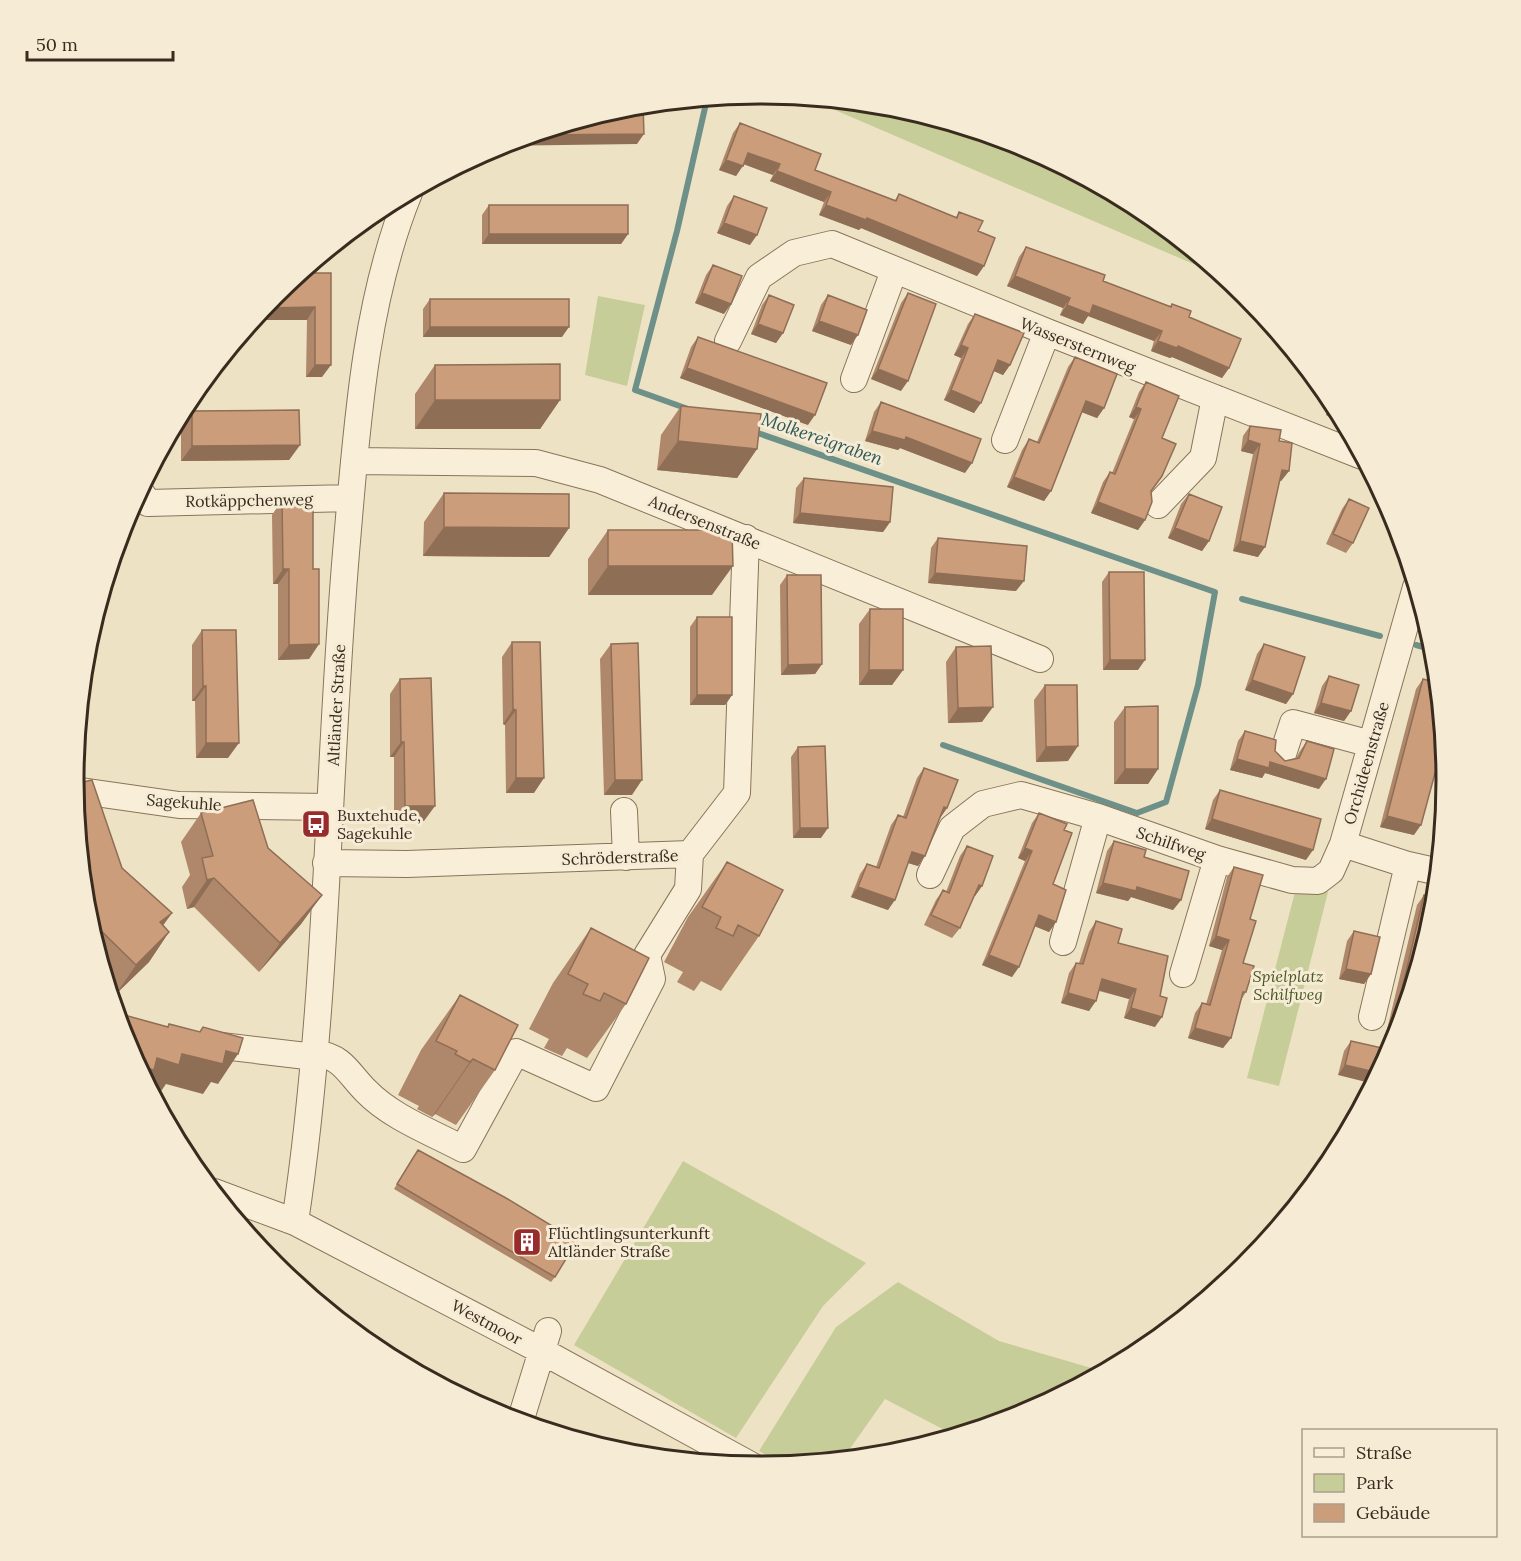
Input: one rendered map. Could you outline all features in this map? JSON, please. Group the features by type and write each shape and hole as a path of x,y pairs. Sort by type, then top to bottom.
{"street":[{"name":"Altländer Straße","path":"295,1222 316,1055 326,863 354,460 369,344 389,249 404,206"},
{"name":"Wassersternweg","path":"728,340 759,277 794,253 832,244 894,271 1351,452"},
{"path":"854,378 894,271"},
{"path":"1005,440 1047,332"},
{"path":"1158,505 1203,458 1215,399"},
{"name":"Andersenstraße","path":"354,460 536,463 600,480 1040,659"},
{"name":"Rotkäppchenweg","path":"147,497 350,498"},
{"name":"Schröderstraße","path":"326,863 407,864 690,854 737,793 747,538"},
{"name":"Orchideenstraße","path":"1412,600 1342,844 1431,870"},
{"path":"1282,757 1293,723 1371,744"},
{"name":"Sagekuhle","path":"84,791 178,805 330,807"},
{"name":"Schilfweg","path":"930,875 952,828 983,804 1021,795 1098,817 1217,859 1292,880 1318,881 1331,871 1342,844"},
{"path":"624,811 626,857"},
{"path":"1063,942 1098,817"},
{"path":"187,1042 334,1057 369,1094 389,1109 463,1149 516,1052 596,1088 652,979 647,955 688,889 690,854"},
{"path":"1183,974 1217,859"},
{"path":"1372,1017 1408,865"},
{"name":"Westmoor","path":"228,1197 295,1222 544,1340 737,1456"},
{"path":"522,1413 544,1340"}],"green space":[{"path":"830,108 892,117 936,127 1019,155 1099,195 1136,218 1201,267"},
{"path":"598,296 645,305 627,386 585,375"},
{"name":"Spielplatz Schilfweg","path":"1297,884 1328,892 1279,1086 1247,1078"},
{"path":"683,1161 866,1263 823,1306 736,1438 574,1345"},
{"path":"898,1282 999,1341 1094,1369 1019,1406 946,1431 885,1399 848,1451 769,1457 759,1451 836,1327"}],"building":[{"path":"643,115 644,134 560,135"},
{"path":"740,123 821,154 815,170 896,201 899,194 957,218 959,212 983,221 978,231 995,238 984,266 867,218 866,220 826,205 831,192 777,171 780,164 748,153 743,166 726,160"},
{"path":"734,196 767,208 757,235 724,223"},
{"path":"489,205 628,205 628,234 489,234"},
{"path":"1026,247 1105,275 1103,281 1171,307 1172,304 1191,311 1189,317 1241,339 1229,368 1178,346 1177,348 1158,341 1162,331 1093,305 1090,314 1067,305 1070,298 1015,276"},
{"path":"713,265 742,276 731,304 702,293"},
{"path":"313,273 331,273 331,365 315,365 315,307 277,308"},
{"path":"908,293 936,304 908,381 878,369"},
{"path":"769,295 794,305 783,333 758,324"},
{"path":"828,295 867,310 858,335 819,321"},
{"path":"430,299 569,299 569,327 430,327"},
{"path":"975,314 1024,333 1010,365 998,360 981,403 951,390 968,348 961,345"},
{"path":"698,337 827,383 815,415 687,368"},
{"path":"1075,357 1117,374 1104,408 1086,401 1051,491 1014,477 1029,439 1039,443"},
{"path":"560,364 560,400 435,400 435,365"},
{"path":"1146,382 1179,396 1162,438 1176,444 1162,476 1151,491 1152,502 1145,520 1098,502 1110,472 1115,474 1141,409 1136,407"},
{"path":"881,402 981,439 972,463 906,437 905,440 872,431"},
{"path":"681,406 761,414 757,449 678,441"},
{"path":"299,410 300,445 192,446 192,415 194,411"},
{"path":"1250,426 1281,430 1279,441 1292,443 1289,471 1282,470 1265,547 1240,541 1260,444 1248,440"},
{"path":"804,478 893,487 890,522 800,513"},
{"path":"444,493 569,494 569,528 444,527"},
{"path":"1189,494 1222,507 1209,541 1175,528"},
{"path":"313,499 313,569 319,569 319,644 289,645 289,569 283,569 282,500"},
{"path":"1349,499 1369,508 1353,543 1333,534"},
{"path":"608,530 732,530 733,566 608,566"},
{"path":"938,538 1027,546 1024,581 935,573"},
{"path":"1109,572 1144,572 1145,660 1110,660"},
{"path":"787,575 821,575 822,664 788,665"},
{"path":"870,609 903,609 903,670 869,670"},
{"path":"697,617 732,617 732,695 697,695"},
{"path":"202,630 236,630 239,743 206,743 206,686 203,686"},
{"path":"512,642 540,642 544,778 516,778 516,710 513,709"},
{"path":"638,643 642,780 615,780 611,644"},
{"path":"1264,644 1305,657 1293,694 1252,680"},
{"path":"991,646 993,707 958,708 956,647"},
{"path":"1329,676 1359,685 1351,711 1321,703"},
{"path":"431,678 435,806 405,806 400,679"},
{"path":"1423,679 1429,681 1436,736 1437,767 1421,825 1387,816"},
{"path":"1045,685 1077,685 1078,746 1046,747"},
{"path":"1158,706 1158,769 1125,769 1125,707"},
{"path":"1245,731 1276,740 1275,751 1285,761 1299,758 1307,741 1334,749 1326,779 1270,762 1269,768 1237,759"},
{"path":"825,746 828,828 800,828 798,747"},
{"path":"924,768 958,780 947,808 944,807 925,856 912,852 895,900 858,887 867,864 879,868 898,815 906,818"},
{"path":"92,780 122,868 172,913 160,922 169,932 136,965 101,931 90,869 85,825 84,782"},
{"path":"1220,790 1321,819 1313,850 1212,819"},
{"path":"253,800 268,848 322,895 280,943 214,878 207,880 202,858 213,856 201,813"},
{"path":"1039,813 1067,824 1064,830 1072,833 1053,884 1066,890 1056,922 1039,915 1019,967 989,955 1032,851 1025,848"},
{"path":"1114,841 1146,850 1144,857 1189,871 1181,900 1137,887 1136,891 1103,883"},
{"path":"967,846 993,856 982,886 979,885 960,928 931,915 943,890 949,893"},
{"path":"727,862 783,890 759,936 738,925 733,936 716,928 721,917 702,907"},
{"path":"1234,867 1263,875 1250,919 1256,921 1243,963 1254,966 1246,992 1243,992 1231,1038 1195,1028 1202,1003 1210,1005 1229,940 1216,936"},
{"path":"1424,895 1427,895 1414,956 1398,1006"},
{"path":"1096,921 1122,929 1118,943 1168,956 1160,996 1167,998 1162,1017 1131,1008 1136,989 1102,979 1096,1001 1068,993 1076,963 1083,964"},
{"path":"591,928 649,958 626,1004 604,993 600,1001 583,994 588,984 568,974"},
{"path":"1354,931 1380,937 1371,974 1346,969"},
{"path":"460,995 518,1025 495,1070 473,1059 470,1062 455,1054 457,1051 436,1041"},
{"path":"126,1016 168,1027 169,1024 200,1032 203,1027 243,1038 238,1054 226,1051 223,1064 182,1054 179,1065 157,1058 154,1070 149,1069"},
{"path":"1351,1041 1382,1048 1371,1071 1345,1065"},
{"path":"418,1150 506,1198 577,1241 555,1277 397,1184"}],"waterway":[{"name":"Molkereigraben","path":"688,409 635,390 677,231 705,106"},
{"name":"Molkereigraben","path":"752,431 1215,592 1198,685 1166,802 1137,813 943,745"},
{"name":"Molkereigraben","path":"1242,599 1380,636"},
{"name":"Molkereigraben","path":"1416,645 1424,647"}],"place":[{"name":"Buxtehude, Sagekuhle","path":"316,824"},
{"name":"Flüchtlingsunterkunft Altländer Straße","path":"527,1242"}]}
